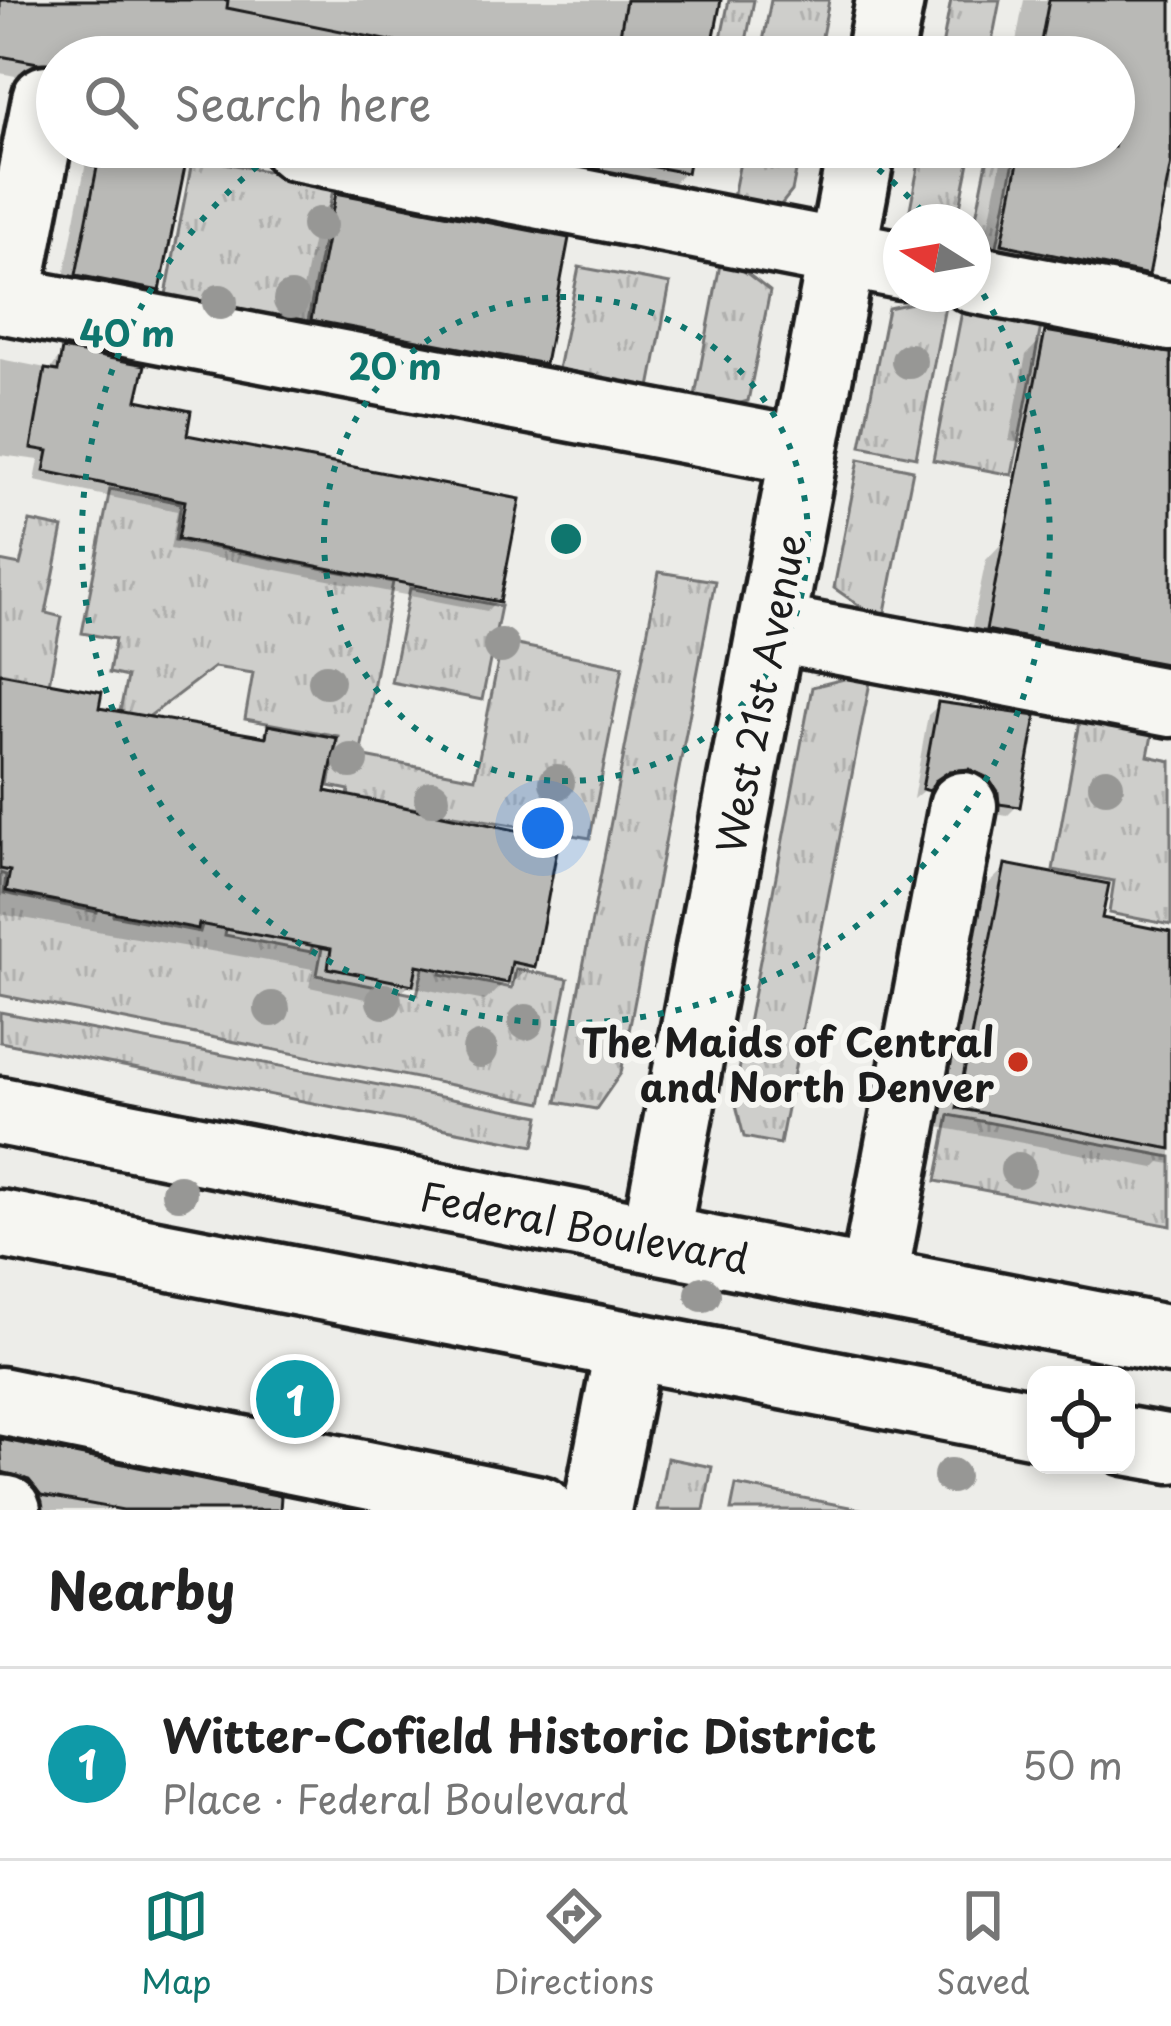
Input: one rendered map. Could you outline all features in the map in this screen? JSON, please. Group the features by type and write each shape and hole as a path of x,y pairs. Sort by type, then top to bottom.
{"main road":[{"path":"883,36 890,0"},
{"path":"34,96 4,299 804,452"},
{"path":"404,168 871,259"},
{"name":"West 21st Avenue","path":"655,1239 804,452 871,259 864,168"},
{"path":"991,282 1171,316"},
{"path":"771,628 1171,703"},
{"path":"873,1282 963,806"},
{"name":"Federal Boulevard","path":"0,1111 1171,1340"},
{"path":"0,1224 1027,1422"},
{"path":"597,1510 629,1346"},
{"path":"0,1401 465,1503 540,1510"},
{"path":"1135,1443 1171,1450"}],"green space":[{"path":"729,0 754,0 747,36 721,36"},
{"path":"771,0 829,0 822,36 764,36"},
{"path":"951,0 1000,0 993,36 944,36"},
{"path":"191,168 250,168 334,184 305,337 163,310"},
{"path":"739,168 797,168 792,191 776,211 732,202"},
{"path":"918,168 968,168 961,204 911,204"},
{"path":"986,168 1013,168 997,246 991,248 991,204 979,204"},
{"path":"722,254 770,291 748,401 691,417"},
{"path":"579,267 670,284 649,393 557,374"},
{"path":"991,301 1044,311 1012,475 933,460 962,312 991,312"},
{"path":"887,312 944,312 916,457 861,446"},
{"path":"859,459 913,470 883,622 834,588"},
{"path":"110,489 181,503 175,540 393,582 360,756 475,778 502,642 623,666 590,838 348,797 349,790 329,786 338,736 245,719 253,673 214,667 138,725 118,721 127,677 109,673 115,639 82,633"},
{"path":"30,521 63,528 46,613 62,617 44,709 19,704 24,677 0,672 0,561 20,565"},
{"path":"659,572 715,581 621,1073 596,1109 557,1102"},
{"path":"410,588 501,606 482,700 391,682"},
{"path":"872,672 780,1144 744,1137 734,1097 812,687"},
{"path":"1081,716 1153,730 1148,756 1171,761 1171,925 1109,913 1114,881 1053,870"},
{"path":"0,873 6,875 4,893 97,912 102,892 116,895 113,915 200,932 206,911 228,916 225,935 311,952 315,935 324,937 317,975 417,995 426,955 443,958 441,974 512,988 516,969 568,979 542,1103 0,995"},
{"path":"0,1012 540,1116 534,1146 0,1042"},
{"path":"949,1115 1171,1157 1171,1226 936,1181"},
{"path":"667,1458 712,1467 704,1510 657,1510"},
{"path":"736,1485 865,1510 731,1510"}],"building":[{"path":"0,0 228,0 227,8 366,36 36,36 36,63 0,56"},
{"path":"626,0 721,0 714,36 620,36"},
{"path":"1049,0 1171,0 1171,163 1149,275 1002,244 1017,168 1135,168 1135,36 1042,36"},
{"path":"97,168 185,168 160,291 76,275"},
{"path":"336,193 569,238 545,364 311,320"},
{"path":"1045,331 1171,353 1171,665 986,630"},
{"path":"62,349 145,365 137,400 191,411 187,435 520,499 500,602 178,539 185,501 44,471 48,451 31,448 45,369 58,371"},
{"path":"0,673 102,692 99,708 266,737 268,725 337,738 326,791 559,839 535,967 512,962 508,983 417,965 413,985 328,968 331,949 199,924 198,929 6,891 10,871 0,869"},
{"path":"938,702 1036,716 1020,807 999,804 988,778 969,769 950,771 930,791 922,789"},
{"path":"1005,864 1109,884 1102,918 1171,932 1171,1149 957,1108"},
{"path":"0,1439 281,1496 280,1510 123,1510 41,1495 29,1480 2,1472"}],"place":[{"name":"The Maids of Central and North Denver","path":"1018,1062"},
{"name":"Witter-Cofield Historic District","path":"295,1399"}]}
